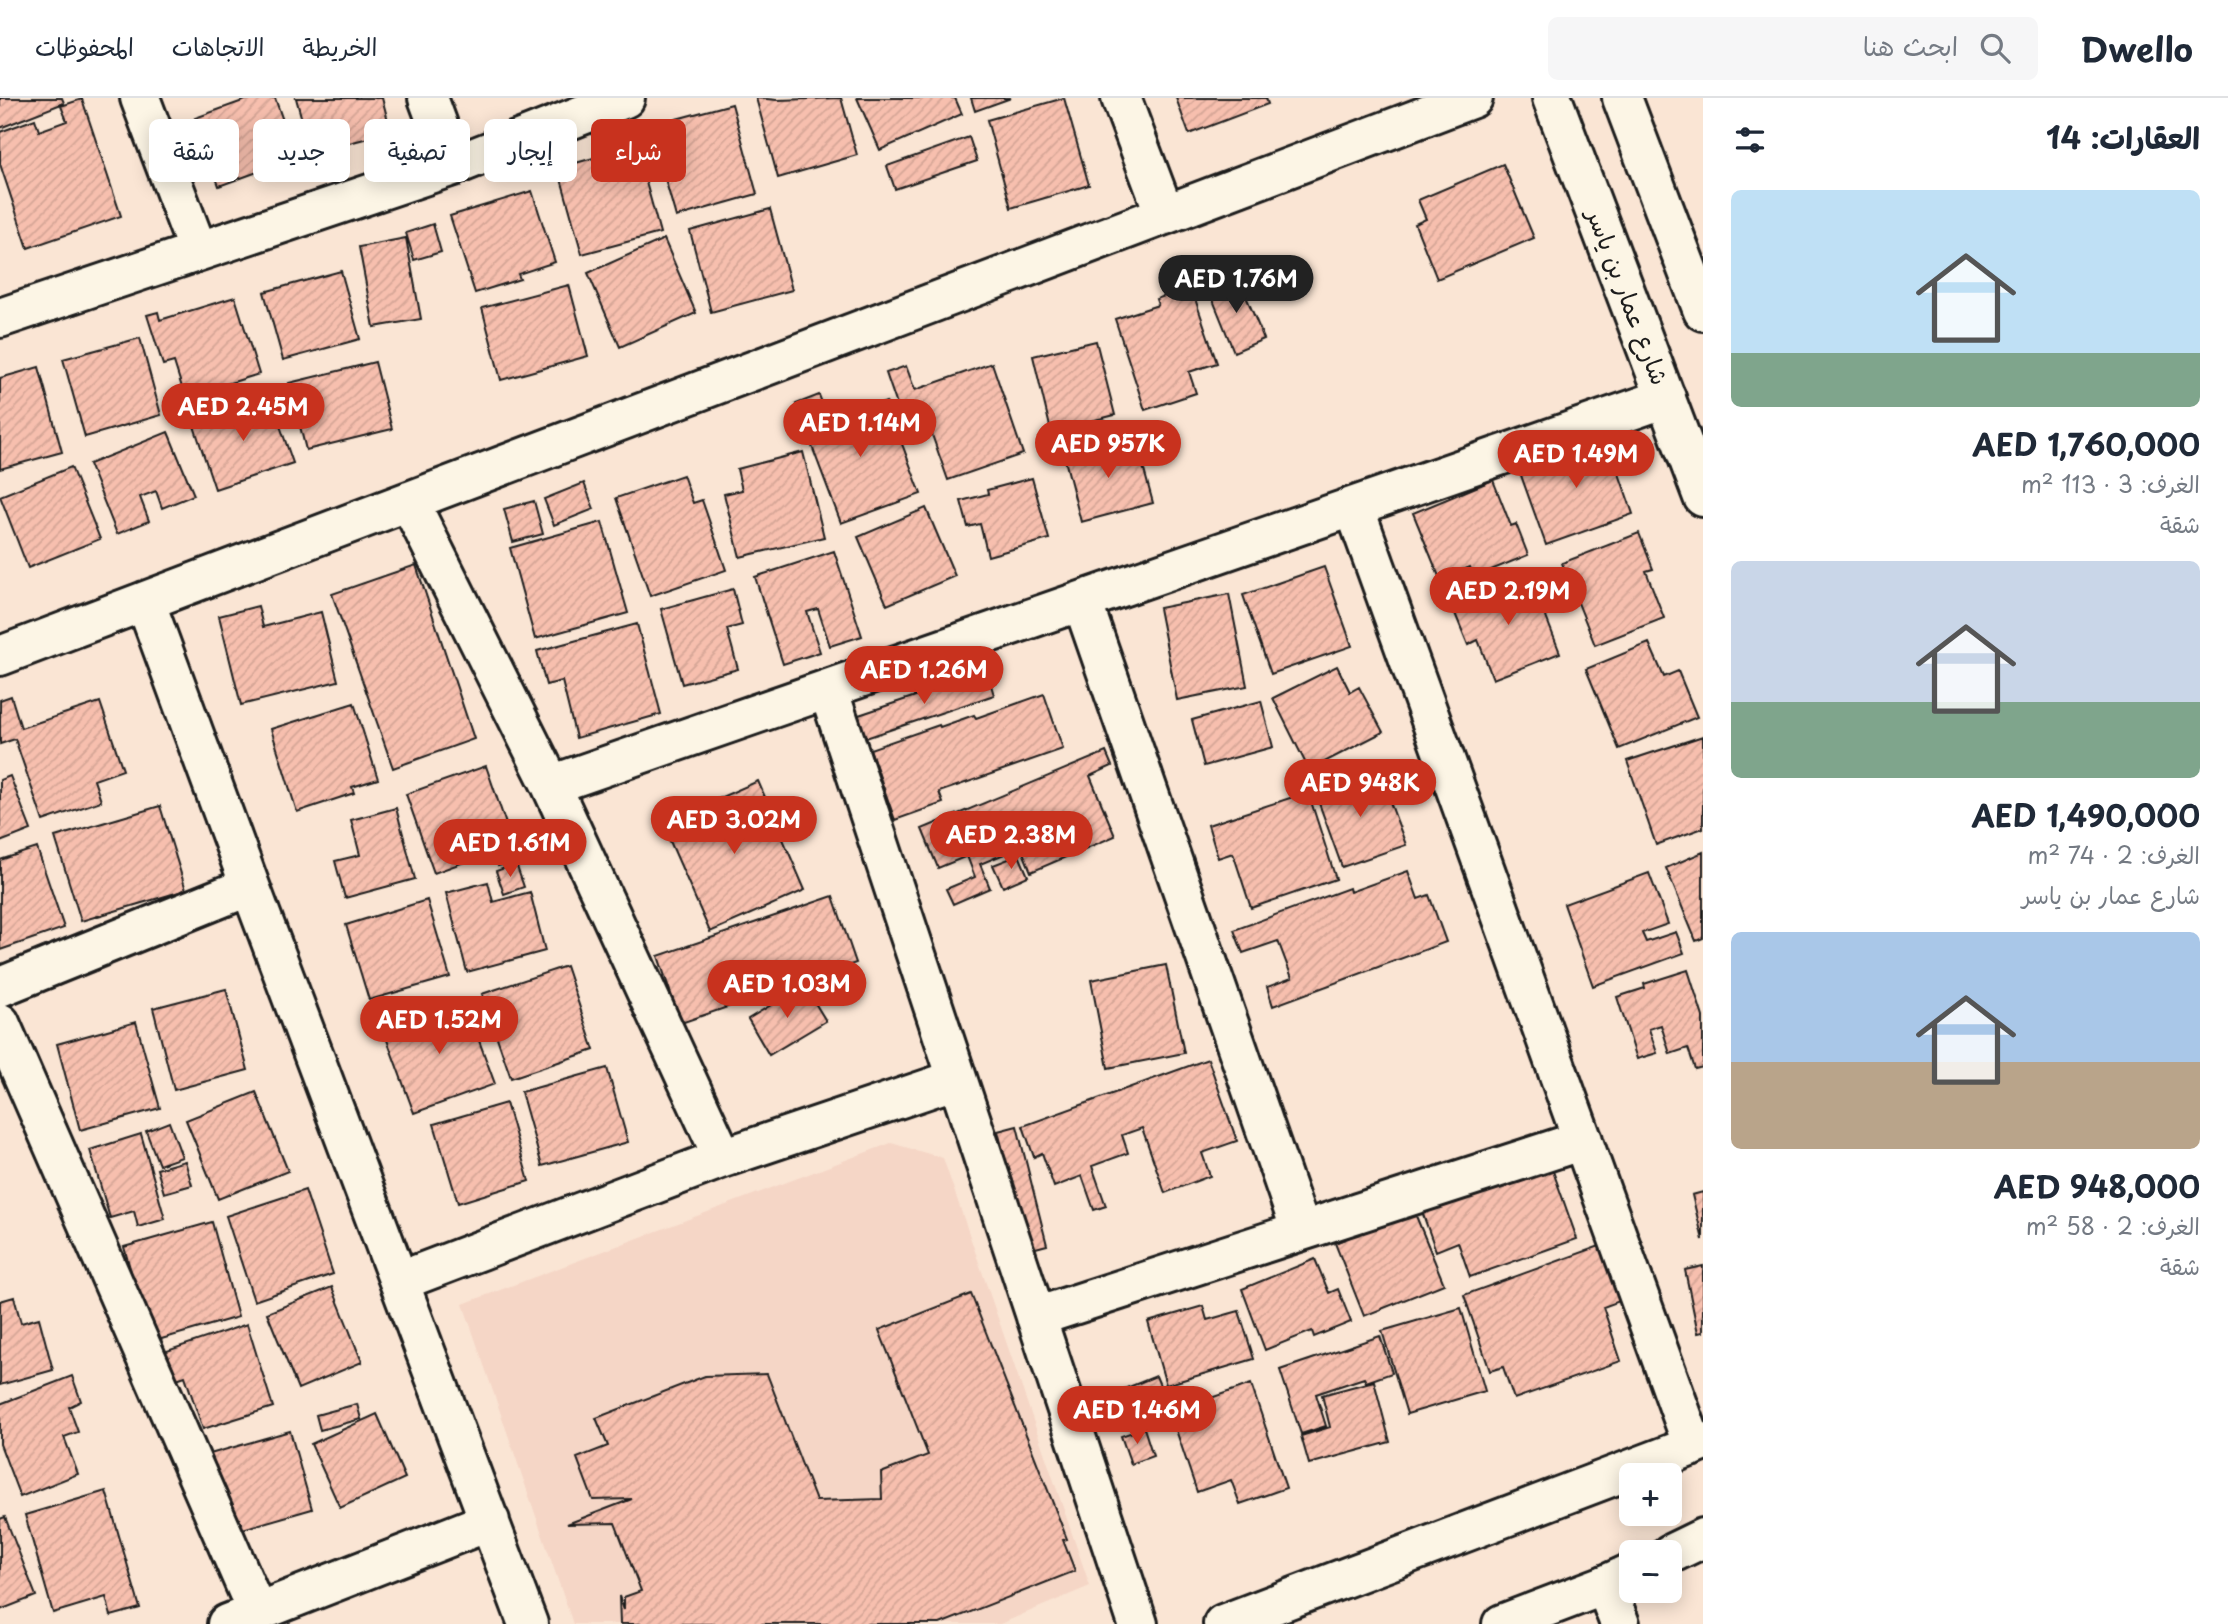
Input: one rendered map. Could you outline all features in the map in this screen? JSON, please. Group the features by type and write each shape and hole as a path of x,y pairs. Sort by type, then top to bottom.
{"street":[{"path":"140,98 198,251"},
{"path":"428,98 436,119"},
{"path":"470,159 625,98"},
{"path":"1121,98 1165,215"},
{"path":"0,656 1474,98"},
{"name":"شارع عمار بن ياسر","path":"1552,98 1703,497"},
{"path":"1622,98 1703,310"},
{"path":"0,317 405,182"},
{"path":"551,785 1666,398"},
{"path":"409,501 551,785 723,1158"},
{"path":"1223,1624 1698,1444 1583,1140 1354,507"},
{"path":"145,601 528,1624"},
{"path":"1082,601 1301,1231"},
{"path":"828,689 1138,1624"},
{"path":"0,987 250,886"},
{"path":"0,1023 242,1618 490,1521"},
{"path":"400,1281 723,1158 957,1079"},
{"path":"1036,1317 1583,1140"},
{"path":"1682,1548 1703,1538"},
{"path":"1502,1624 1618,1579 1620,1624"}],"shaded area":[{"path":"891,1143 943,1158 1090,1586 1000,1624 573,1624 463,1304"}],"building":[{"path":"0,98 62,98 64,103 0,128"},
{"path":"251,98 275,98 282,119 253,119 253,174 239,179 239,119 195,118"},
{"path":"296,98 382,98 388,119 364,119 364,139 350,143 350,119 302,119"},
{"path":"756,98 841,98 857,155 778,178"},
{"path":"857,98 955,98 962,114 880,150"},
{"path":"971,98 1011,98 975,111"},
{"path":"1064,98 1089,185 1011,208 987,120"},
{"path":"1176,98 1266,98 1268,104 1189,134"},
{"path":"82,99 121,216 28,248 0,164 0,132 35,119 39,131 67,121 61,106"},
{"path":"732,104 757,194 676,217 666,182 686,182 686,119 676,119"},
{"path":"969,137 977,161 895,189 887,166"},
{"path":"591,159 591,182 646,182 660,233 582,254 562,182 577,182 577,163"},
{"path":"1503,164 1534,238 1437,279 1415,224 1426,219 1418,200"},
{"path":"532,191 555,262 518,274 520,279 475,293 450,216"},
{"path":"770,209 792,290 711,312 690,231"},
{"path":"433,224 441,252 414,260 406,233"},
{"path":"406,238 421,319 374,327 359,247"},
{"path":"664,239 696,313 620,347 588,273"},
{"path":"341,271 360,339 283,360 264,292"},
{"path":"1238,277 1264,339 1234,352 1209,290"},
{"path":"569,285 588,356 501,380 482,308"},
{"path":"1191,287 1217,363 1189,372 1196,393 1145,410 1115,319 1158,305 1156,299"},
{"path":"235,297 259,374 185,397 174,362 163,365 147,315 158,312 160,320"},
{"path":"140,338 161,415 85,437 63,359"},
{"path":"1096,341 1115,415 1051,431 1033,356"},
{"path":"375,362 392,429 306,450 289,383"},
{"path":"992,363 1023,454 948,480 931,432 909,440 886,373 906,366 915,390"},
{"path":"39,367 62,452 0,469 0,378"},
{"path":"819,395 830,423 886,402 921,494 841,523 796,404"},
{"path":"270,397 293,463 215,489 193,423"},
{"path":"168,432 194,495 162,508 156,491 140,497 149,521 117,534 89,464"},
{"path":"1606,436 1633,514 1546,545 1518,467"},
{"path":"1135,437 1153,503 1081,522 1064,456"},
{"path":"803,452 824,537 740,557 724,494 742,490 737,469"},
{"path":"71,467 100,539 28,568 0,496"},
{"path":"683,475 693,503 702,500 726,570 650,596 616,498"},
{"path":"1032,478 1049,539 988,556 980,524 968,527 961,501 988,494 987,490"},
{"path":"1493,480 1511,526 1516,524 1528,555 1474,577 1470,567 1440,579 1413,513"},
{"path":"584,483 594,509 554,525 544,499"},
{"path":"534,501 543,534 513,542 504,509"},
{"path":"926,508 955,576 887,605 858,537"},
{"path":"602,522 628,613 535,639 510,548"},
{"path":"1639,533 1653,569 1646,571 1664,618 1595,645 1562,563"},
{"path":"834,551 862,636 830,646 818,609 807,612 820,652 783,664 755,577"},
{"path":"416,565 474,739 393,768 332,594"},
{"path":"1324,567 1352,646 1271,674 1243,595"},
{"path":"1530,576 1560,653 1493,679 1478,640 1468,645 1452,606"},
{"path":"733,589 742,625 727,629 738,669 682,684 661,609"},
{"path":"1229,594 1247,686 1177,700 1159,608"},
{"path":"258,606 263,627 321,612 338,681 241,705 219,616"},
{"path":"637,624 661,714 576,738 562,681 546,685 537,651"},
{"path":"1649,643 1664,677 1678,671 1697,717 1619,749 1586,669"},
{"path":"1337,666 1350,692 1359,687 1383,732 1309,770 1273,698"},
{"path":"987,672 994,695 860,740 853,717"},
{"path":"1044,694 1063,749 939,792 943,803 895,820 870,749 939,725 940,727 974,715 976,718"},
{"path":"11,696 21,728 100,702 123,770 94,780 101,801 43,821 15,739 0,744 0,700"},
{"path":"1261,701 1273,747 1204,766 1192,720"},
{"path":"354,703 378,779 352,787 354,793 297,812 271,729"},
{"path":"1703,736 1703,828 1656,845 1627,761"},
{"path":"1106,752 1112,766 1090,776 1115,836 1031,872 1021,847 980,864 990,888 953,904 946,889 975,877 967,856 938,868 922,829"},
{"path":"486,766 508,830 487,838 492,852 434,873 406,794"},
{"path":"1378,770 1406,845 1342,867 1315,792"},
{"path":"10,776 31,830 0,842 0,780"},
{"path":"758,781 805,890 710,932 662,823"},
{"path":"1308,792 1336,879 1251,908 1233,853 1218,858 1208,825"},
{"path":"160,806 186,890 81,921 55,837"},
{"path":"396,808 415,879 345,898 335,861 360,855 351,820"},
{"path":"525,829 532,857 498,866 491,838"},
{"path":"37,848 64,928 0,950 0,860"},
{"path":"1703,852 1703,938 1696,941 1666,868"},
{"path":"1019,855 1028,876 1003,887 993,865"},
{"path":"516,864 524,887 504,894 496,871"},
{"path":"1408,871 1418,899 1429,895 1446,942 1273,1006 1267,987 1292,978 1278,941 1243,953 1234,930 1349,888 1350,892"},
{"path":"1649,873 1668,924 1642,933 1646,942 1676,932 1684,953 1593,986 1564,904"},
{"path":"488,882 493,902 530,892 545,951 467,972 446,893"},
{"path":"833,896 856,963 681,1023 658,956"},
{"path":"427,900 450,977 369,1000 346,925"},
{"path":"1166,965 1184,1053 1108,1068 1091,980"},
{"path":"566,966 594,1050 511,1078 482,994"},
{"path":"1688,970 1703,1017 1703,1067 1695,1069 1688,1048 1670,1054 1661,1025 1649,1029 1657,1053 1637,1059 1617,997 1645,988 1644,984"},
{"path":"804,985 826,1021 769,1055 748,1019"},
{"path":"226,989 248,1070 174,1090 153,1008"},
{"path":"464,1000 495,1084 414,1113 383,1029"},
{"path":"136,1022 160,1108 80,1130 57,1044"},
{"path":"1208,1059 1237,1141 1202,1153 1210,1176 1165,1193 1142,1128 1122,1135 1128,1153 1092,1166 1106,1206 1094,1210 1082,1176 1054,1187 1042,1153 1034,1157 1023,1126"},
{"path":"607,1068 628,1142 542,1166 521,1092"},
{"path":"256,1092 288,1171 218,1199 186,1120"},
{"path":"506,1103 529,1181 458,1203 434,1124"},
{"path":"169,1122 182,1157 159,1165 146,1131"},
{"path":"1017,1126 1047,1245 1028,1250 998,1131"},
{"path":"141,1134 165,1219 138,1227 134,1211 110,1218 90,1150"},
{"path":"1548,1157 1577,1239 1470,1277 1458,1242 1436,1251 1419,1203"},
{"path":"185,1161 192,1185 164,1193 157,1169"},
{"path":"305,1190 333,1274 254,1301 226,1216"},
{"path":"1703,1192 1703,1240 1692,1195"},
{"path":"1414,1211 1444,1284 1364,1316 1335,1243"},
{"path":"212,1222 238,1317 151,1342 124,1247"},
{"path":"1608,1243 1628,1298 1603,1307 1621,1361 1514,1399 1503,1367 1490,1371 1464,1295"},
{"path":"1315,1259 1329,1293 1338,1289 1351,1322 1314,1337 1312,1331 1265,1350 1242,1289"},
{"path":"1703,1266 1703,1332 1698,1333 1685,1270"},
{"path":"332,1287 362,1362 298,1389 267,1313"},
{"path":"971,1294 1067,1539 1063,1540 1075,1571 940,1624 620,1624 619,1596 624,1610 624,1597 641,1591 615,1523 567,1524 632,1499 593,1500 577,1458 608,1446 596,1418 705,1376 767,1374 816,1501 882,1499 881,1473 928,1455 879,1330"},
{"path":"14,1297 21,1323 39,1318 53,1370 0,1385 0,1301"},
{"path":"1203,1306 1207,1320 1239,1311 1254,1359 1166,1385 1148,1322"},
{"path":"1461,1308 1485,1391 1407,1414 1382,1331"},
{"path":"247,1324 273,1407 203,1429 185,1376 171,1381 161,1353"},
{"path":"1380,1336 1392,1373 1366,1382 1364,1378 1316,1394 1326,1426 1301,1434 1280,1370"},
{"path":"72,1376 81,1401 69,1407 78,1432 64,1437 78,1474 20,1497 0,1444 0,1404"},
{"path":"1156,1376 1166,1400 1109,1423 1099,1399"},
{"path":"1374,1381 1390,1442 1309,1464 1301,1436 1330,1427 1322,1395"},
{"path":"1251,1384 1286,1488 1240,1504 1231,1480 1197,1492 1170,1412"},
{"path":"357,1404 361,1419 320,1430 316,1415"},
{"path":"377,1414 405,1478 340,1508 311,1444"},
{"path":"1144,1428 1153,1456 1131,1464 1121,1436"},
{"path":"290,1431 312,1509 225,1534 203,1456"},
{"path":"106,1491 140,1608 111,1616 106,1597 53,1613 25,1515"},
{"path":"5,1517 36,1596 0,1610 0,1519"}]}
